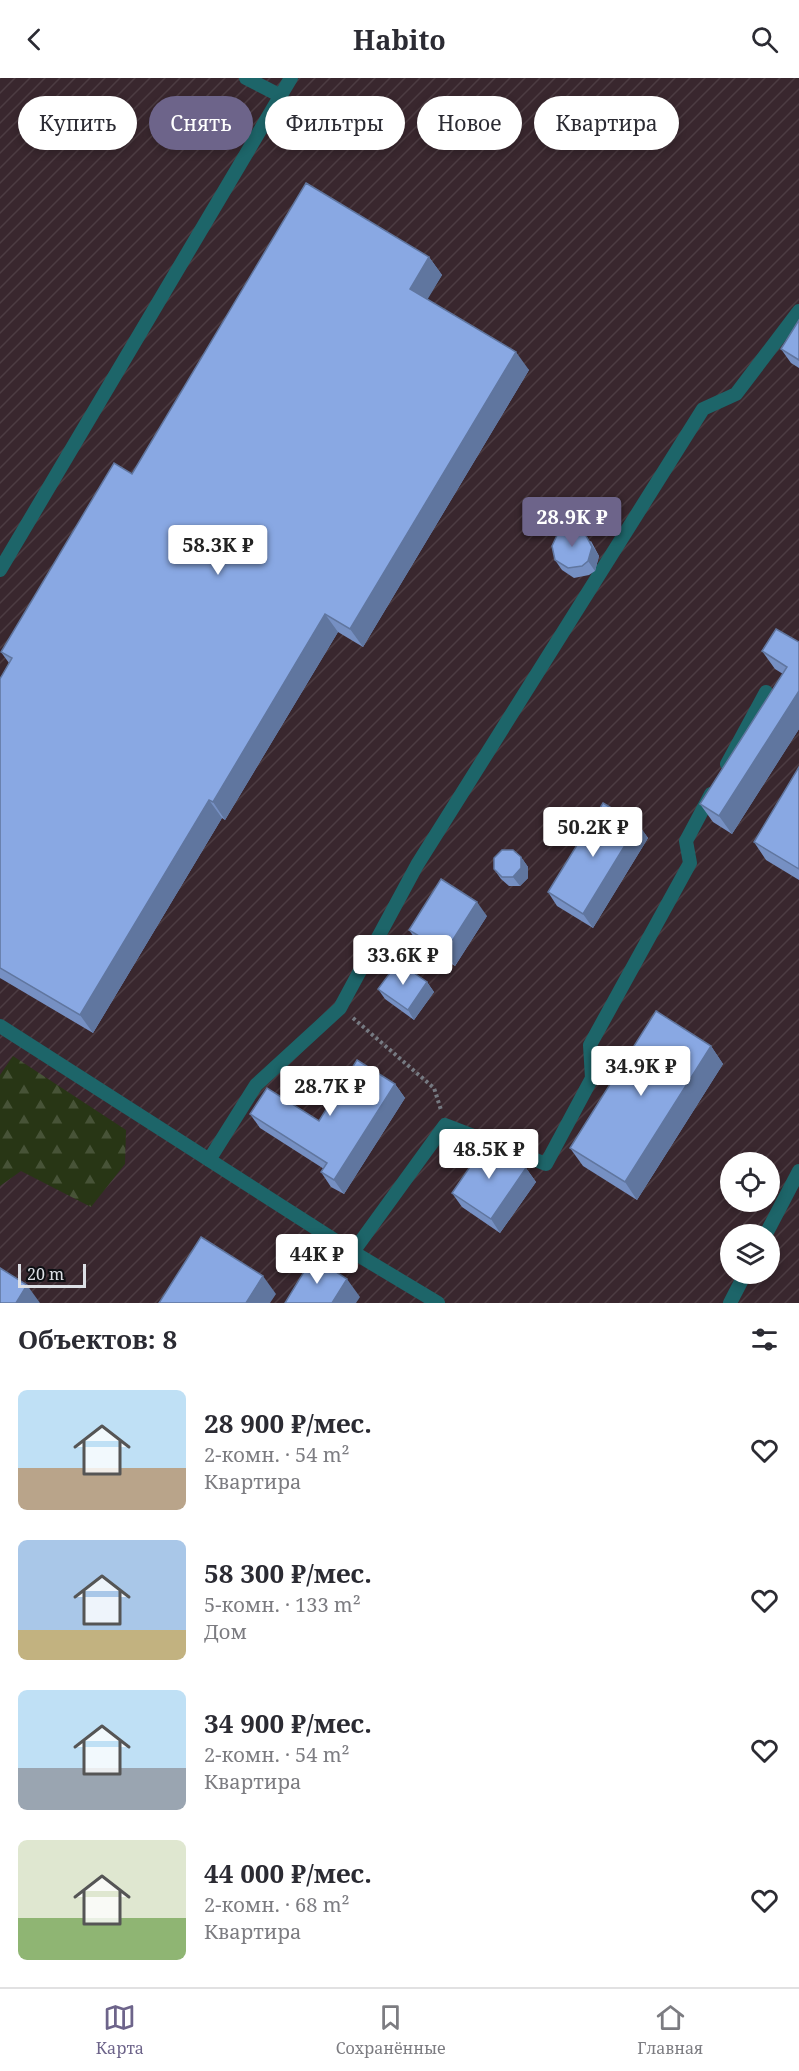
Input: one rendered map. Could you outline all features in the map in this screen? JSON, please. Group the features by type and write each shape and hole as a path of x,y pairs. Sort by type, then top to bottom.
{"lane":[{"path":"246,78 281,96 291,78"},
{"path":"0,570 265,123"},
{"path":"209,1160 256,1086 340,1008 417,865 703,409 736,394 799,310"},
{"path":"353,1252 445,1125 546,1164 592,1078 590,1045 690,863 686,841 766,692"},
{"path":"0,1026 353,1252 438,1303"},
{"path":"771,1224 799,1171"},
{"path":"730,1303 740,1284"}],"path":[{"path":"340,1008 434,1088 445,1125"}],"shaded area":[{"path":"0,78 799,78 799,1303 0,1303"}],"green space":[{"path":"13,1056 126,1130 125,1164 91,1207 21,1171 0,1186 0,1075"}],"building":[{"path":"306,183 429,257 410,289 516,352 350,629 325,614 213,802 209,800 80,1015 0,968 0,679 12,658 1,652 114,463 132,474"},
{"path":"799,320 799,360 781,349"},
{"path":"572,528 584,532 592,547 588,561 582,566 568,568 555,560 552,546 558,533"},
{"path":"776,629 799,642 799,691 719,816 700,804 787,667 762,651"},
{"path":"799,767 799,869 754,842"},
{"path":"603,803 638,824 583,914 548,892"},
{"path":"502,850 513,850 521,857 521,868 513,877 502,877 494,869 494,858"},
{"path":"441,879 477,902 445,952 409,930"},
{"path":"398,962 427,982 408,1010 378,989"},
{"path":"656,1011 711,1046 625,1182 570,1148"},
{"path":"357,1060 395,1084 334,1180 321,1172 327,1163 250,1114 267,1088 319,1121"},
{"path":"487,1142 526,1168 491,1219 452,1193"},
{"path":"201,1237 263,1276 246,1303 159,1303"},
{"path":"313,1257 347,1279 332,1303 285,1303"},
{"path":"0,1268 27,1285 16,1303 0,1303"}]}
